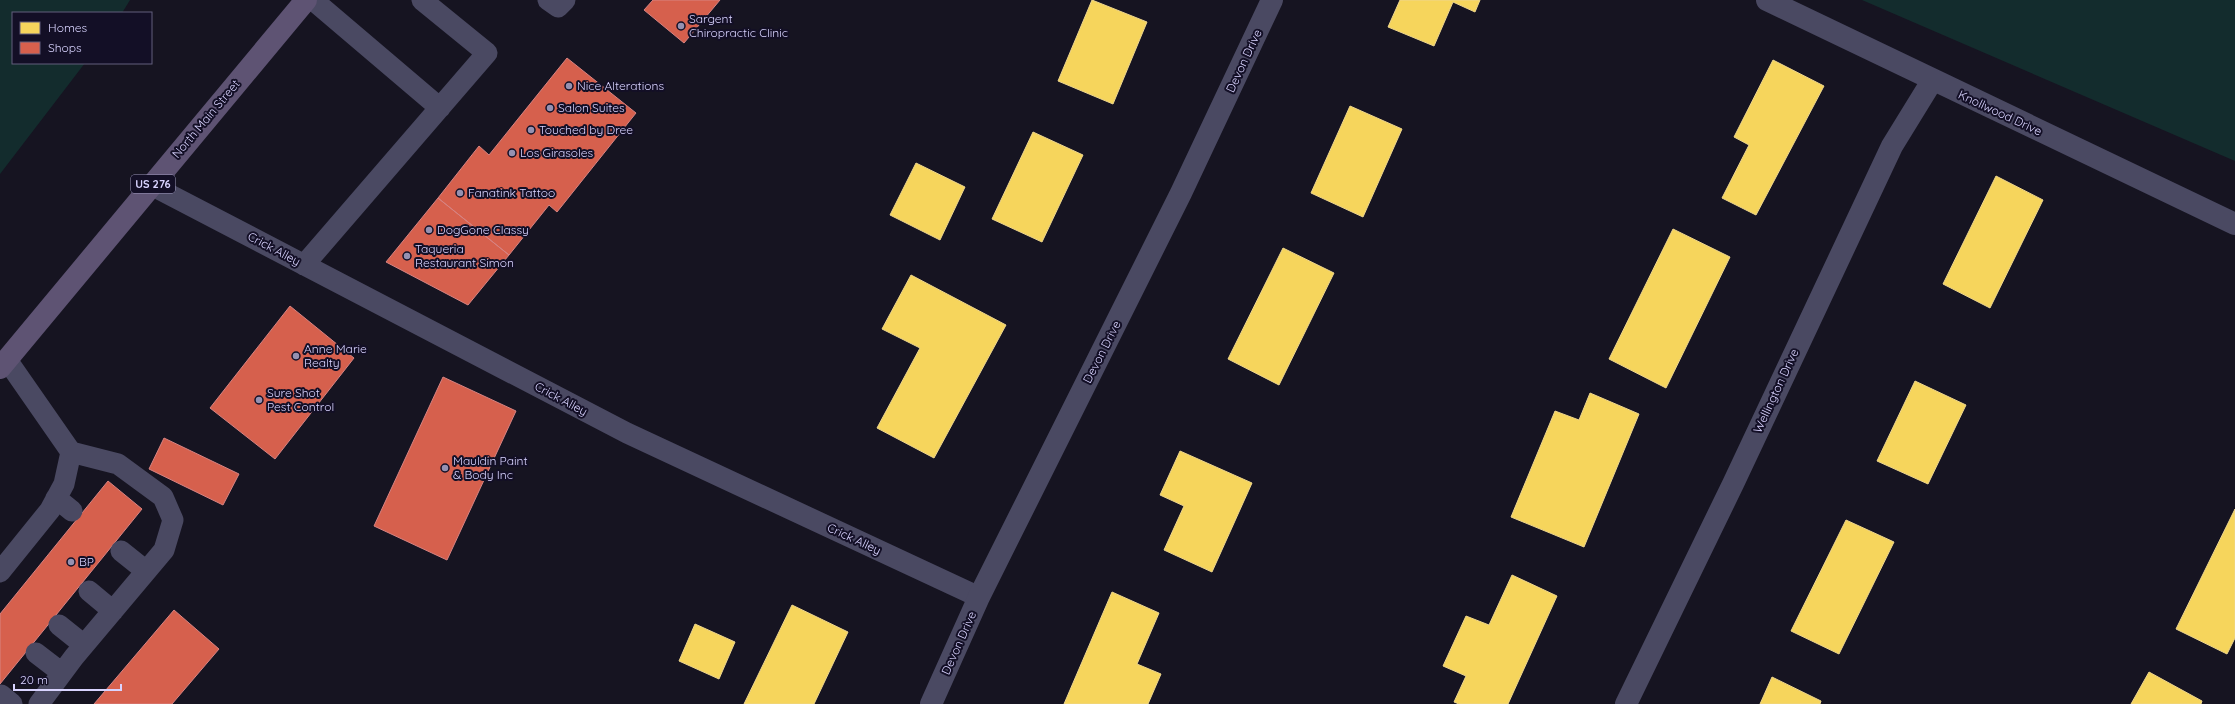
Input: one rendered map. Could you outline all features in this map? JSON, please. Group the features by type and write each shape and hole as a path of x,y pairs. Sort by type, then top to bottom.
{"main road":[{"name":"North Main Street","path":"3,364 306,0"}],"street":[{"name":"Devon Drive","path":"931,704 979,597 1181,193 1272,0"},
{"name":"Knollwood Drive","path":"1767,0 1932,81 2235,224"},
{"name":"Wellington Drive","path":"1626,704 1733,484 1892,146 1932,81"}],"lane":[{"path":"313,0 440,108"},
{"path":"304,265 487,53 422,0"},
{"path":"548,0 558,7 565,0"},
{"name":"Crick Alley","path":"151,185 627,433 979,597"},
{"path":"3,364 71,452 118,464 163,497 173,520 164,550 62,673 39,704"},
{"path":"4,578 34,543 50,510 64,505 64,484 71,452"},
{"path":"121,551 146,572"},
{"path":"89,591 113,611"},
{"path":"59,625 84,646"},
{"path":"36,653 62,673"}],"green space":[{"path":"0,0 130,0 123,12 12,12 12,64 84,64 0,174"},
{"path":"1862,0 2235,0 2235,161"}],"building: Homes":[{"path":"1092,0 1147,22 1113,104 1058,81"},
{"path":"1400,0 1480,0 1475,12 1453,2 1434,46 1388,27"},
{"path":"1773,60 1824,86 1756,215 1722,198 1749,145 1734,137"},
{"path":"1350,106 1402,129 1363,217 1311,193"},
{"path":"1033,132 1083,155 1042,242 992,219"},
{"path":"916,163 965,187 940,240 890,215"},
{"path":"1996,176 2043,200 1990,308 1943,284"},
{"path":"1673,229 1730,257 1666,388 1609,359"},
{"path":"1283,248 1334,273 1279,385 1228,359"},
{"path":"911,275 1006,325 934,458 877,428 920,348 882,329"},
{"path":"1915,381 1966,405 1928,484 1877,461"},
{"path":"1590,393 1639,414 1584,547 1511,517 1555,411 1579,420"},
{"path":"1180,451 1252,483 1212,572 1164,550 1184,506 1160,495"},
{"path":"2235,509 2235,638 2227,654 2176,629"},
{"path":"1846,520 1894,542 1839,654 1791,631"},
{"path":"1512,575 1557,596 1508,704 1459,704 1454,702 1466,676 1443,666 1466,616 1489,625"},
{"path":"1112,592 1159,613 1137,664 1161,674 1148,704 1064,704"},
{"path":"792,605 848,632 814,704 744,704"},
{"path":"695,624 735,642 719,679 679,661"},
{"path":"2149,672 2202,701 2201,704 2131,704"},
{"path":"1772,677 1821,701 1820,704 1760,704"}],"building: Shops":[{"name":"Sargent Chiropractic Clinic","path":"653,0 720,0 684,43 644,10"},
{"path":"567,58 636,113 557,212 549,205 509,255 438,198 479,146 489,155"},
{"path":"438,198 509,255 468,305 386,262"},
{"path":"290,306 354,358 275,459 210,408"},
{"name":"Mauldin Paint & Body Inc","path":"443,377 516,411 447,560 374,526"},
{"path":"164,438 239,474 223,505 149,469"},
{"name":"BP","path":"108,481 142,509 0,684 0,614"},
{"path":"174,610 219,649 172,704 94,704"}],"place":[{"name":"Sargent Chiropractic Clinic","path":"681,26"},
{"name":"Nice Alterations","path":"569,86"},
{"name":"Salon Suites","path":"550,108"},
{"name":"Touched by Dree","path":"531,130"},
{"name":"Los Girasoles","path":"512,153"},
{"name":"Fanatink Tattoo","path":"460,193"},
{"name":"DogGone Classy","path":"429,230"},
{"name":"Taqueria Restaurant Simon","path":"407,256"},
{"name":"Anne Marie Realty","path":"296,356"},
{"name":"Sure Shot Pest Control","path":"259,400"},
{"name":"Mauldin Paint & Body Inc","path":"445,468"},
{"name":"BP","path":"71,562"}]}
